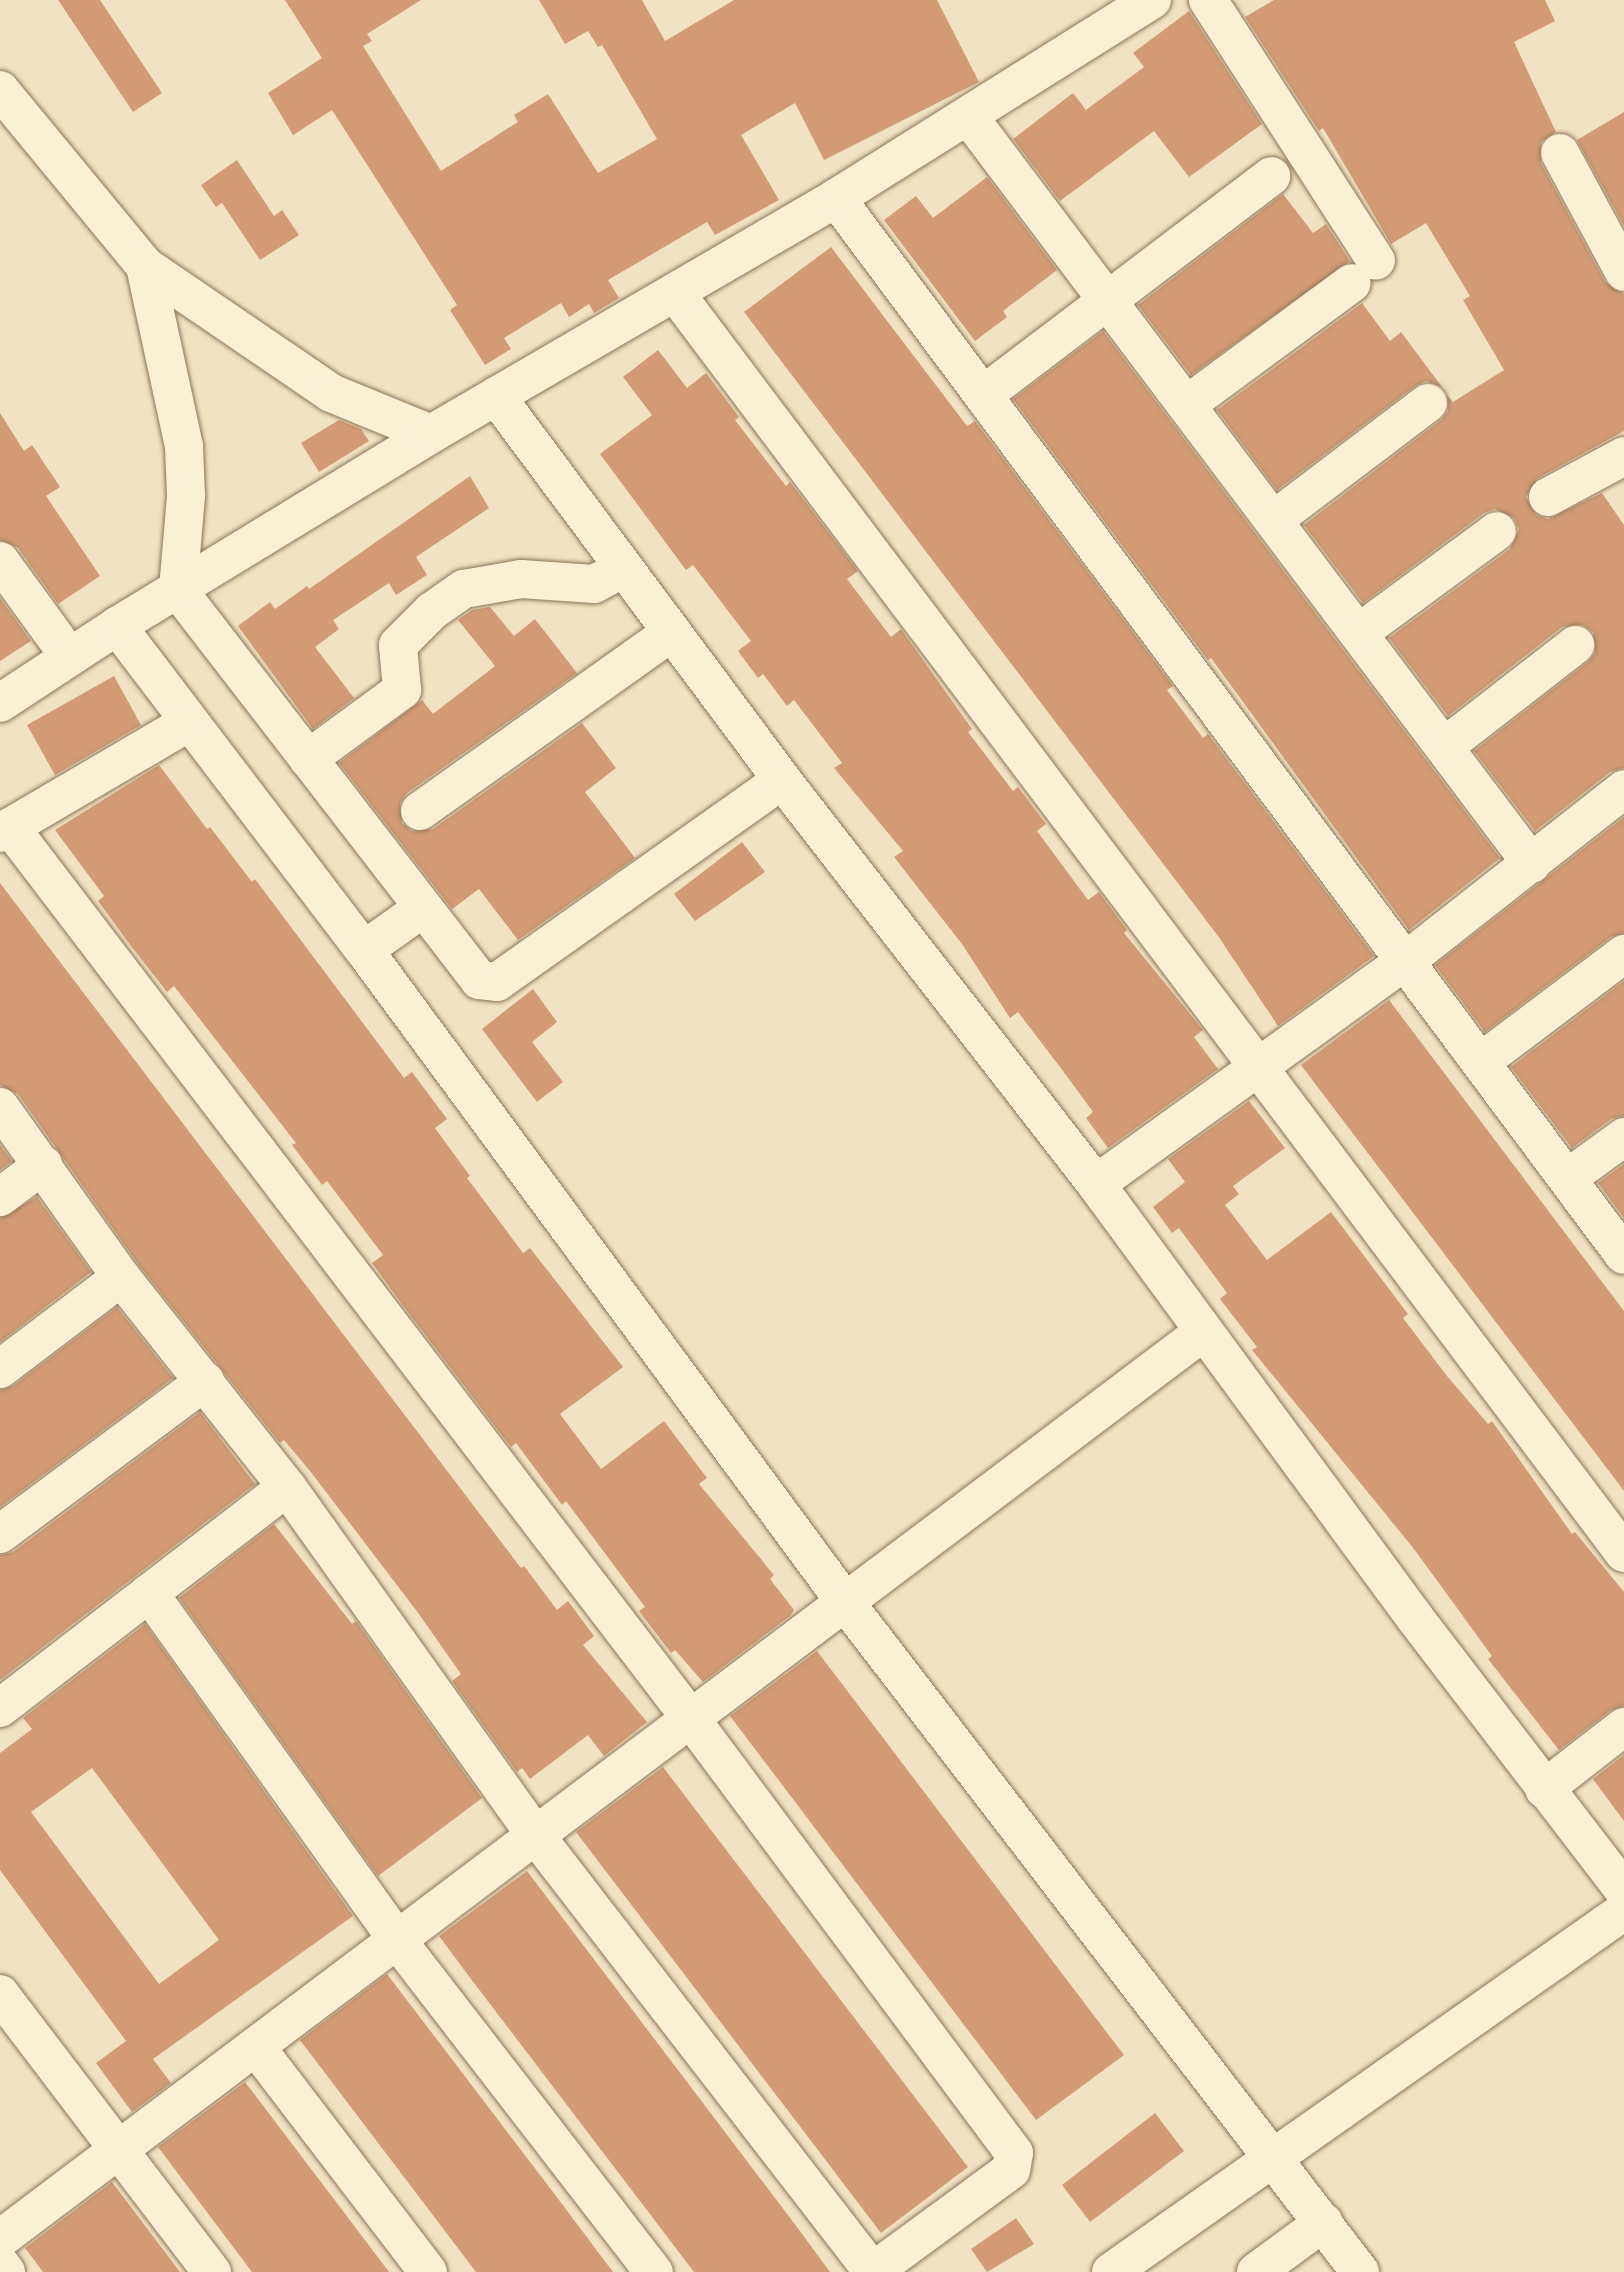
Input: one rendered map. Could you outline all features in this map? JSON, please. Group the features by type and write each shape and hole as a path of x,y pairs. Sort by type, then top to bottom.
{"street":[{"path":"0,703 117,626 431,434 676,294 836,198 1152,0"},
{"path":"1189,403 1364,272 1208,0"},
{"path":"0,90 145,266 331,393 431,434"},
{"path":"969,117 1107,302 1189,403 1532,863"},
{"path":"1560,153 1624,272"},
{"path":"983,395 1271,176"},
{"path":"836,198 1569,1177 1624,1255"},
{"path":"145,266 184,446 186,496 178,590 479,980 497,982 782,780"},
{"path":"676,294 1260,1066 1624,1553"},
{"path":"496,396 782,780 1096,1184 1203,1332 1544,1788 1624,1890"},
{"path":"1275,519 1428,403"},
{"path":"1548,496 1624,456"},
{"path":"1360,632 1497,531"},
{"path":"0,561 69,656"},
{"path":"308,759 402,690 398,645 432,611 464,589 521,579 594,584 624,568"},
{"path":"117,626 364,950 845,1602 1360,2272"},
{"path":"420,811 672,632"},
{"path":"1445,746 1575,645"},
{"path":"0,1107 121,1277 287,1487 536,1836 872,2272 1011,2170 1014,2153 691,1719 5,830 189,722"},
{"path":"1096,1184 1407,960 1624,789"},
{"path":"364,950 423,908"},
{"path":"1482,1061 1624,954"},
{"path":"1569,1177 1624,1137"},
{"path":"0,1197 43,1165"},
{"path":"0,1368 121,1277"},
{"path":"0,2239 1203,1332"},
{"path":"0,1534 205,1381"},
{"path":"0,1708 287,1487"},
{"path":"149,1593 397,1940 654,2272"},
{"path":"1544,1788 1624,1727"},
{"path":"1111,2272 1271,2155 1624,1911"},
{"path":"0,1994 212,2272"},
{"path":"256,2047 428,2272"},
{"path":"1256,2272 1324,2222"},
{"path":"0,2264 6,2272"}],"building":[{"path":"58,0 100,0 162,93 133,112"},
{"path":"285,0 421,0 367,34 372,41 363,46 441,171 518,122 514,115 548,94 598,173 657,139 602,45 598,47 588,31 565,44 539,0 642,0 665,41 734,0 937,0 979,82 824,160 795,103 741,135 779,200 715,235 707,222 608,280 619,298 594,313 589,304 569,317 561,303 504,338 511,349 485,365 450,310 457,305 332,110 293,135 268,93 322,58"},
{"path":"1274,0 1545,0 1555,21 1514,42 1556,132 1541,142 1541,163 1605,282 1624,294 1624,431 1538,478 1526,497 1536,515 1548,519 1602,493 1624,525 1624,768 1610,772 1535,831 1474,751 1588,662 1595,653 1593,632 1583,625 1562,627 1448,716 1389,638 1510,549 1519,529 1514,518 1495,509 1484,513 1363,603 1304,525 1441,420 1448,411 1447,395 1453,402 1504,370 1463,300 1470,296 1426,223 1391,244 1323,128 1319,131 1245,17"},
{"path":"1189,11 1262,124 1189,177 1154,131 1060,201 1013,139 1073,93 1086,110 1144,67 1133,53"},
{"path":"1624,112 1624,226 1577,140"},
{"path":"237,160 274,216 282,210 299,235 260,260 222,203 216,207 201,185"},
{"path":"987,177 1057,270 1003,311 1007,317 975,341 884,220 916,196 933,218"},
{"path":"1283,194 1313,233 1326,224 1350,261 1191,375 1138,305"},
{"path":"831,247 967,426 975,421 1173,686 1167,690 1203,738 1208,734 1374,956 1278,1026 1218,936 744,312"},
{"path":"1362,303 1390,341 1401,332 1442,387 1426,381 1415,386 1277,490 1217,410"},
{"path":"1103,331 1500,858 1409,930 1211,658 1208,660 1013,399"},
{"path":"658,350 687,388 706,373 739,417 735,420 786,486 790,482 858,571 847,579 891,637 901,629 972,729 968,732 1013,791 1018,787 1046,824 1037,831 1088,900 1099,892 1127,930 1124,933 1203,1030 1194,1037 1218,1069 1108,1148 1086,1118 1093,1112 1063,1071 1018,1012 1010,1018 962,944 894,857 903,851 834,768 842,763 794,700 787,706 763,674 758,678 738,651 751,641 693,565 686,570 600,454 652,415 623,377"},
{"path":"0,413 24,451 32,445 60,487 46,496 100,576 58,604 18,548 0,540"},
{"path":"339,420 361,429 369,441 319,472 301,443"},
{"path":"470,476 489,508 416,557 427,575 396,595 389,583 333,620 339,629 315,647 354,698 313,729 238,626 270,602 275,609 307,586 309,589"},
{"path":"0,598 31,641 0,661"},
{"path":"490,607 514,636 535,619 577,673 407,793 400,803 402,823 412,831 433,829 582,723 616,768 585,792 635,858 518,940 479,889 452,909 339,763 422,700 433,714 495,666 458,620 472,610"},
{"path":"114,676 141,725 55,775 27,725"},
{"path":"159,765 207,829 210,827 252,882 255,879 404,1078 412,1072 447,1119 435,1128 470,1176 467,1178 523,1253 530,1248 623,1367 560,1414 601,1469 664,1421 707,1478 699,1484 774,1575 770,1579 794,1610 791,1615 703,1682 675,1650 671,1653 639,1611 645,1607 566,1501 562,1505 516,1443 511,1447 404,1307 372,1263 383,1255 327,1181 322,1185 292,1145 296,1143 174,986 167,992 131,946 98,901 104,896 55,830"},
{"path":"1624,817 1624,933 1611,937 1485,1032 1435,965"},
{"path":"742,842 765,872 695,921 674,894"},
{"path":"0,883 521,1568 524,1566 557,1610 568,1601 594,1636 583,1645 647,1722 604,1756 588,1735 530,1779 522,1768 517,1772 452,1681 461,1674 416,1610 310,1471 284,1440 280,1443 138,1264 18,1094 0,1085"},
{"path":"1624,981 1624,1116 1611,1119 1572,1148 1511,1067"},
{"path":"533,989 557,1022 532,1042 563,1082 537,1102 482,1029"},
{"path":"1389,1000 1624,1311 1624,1491 1301,1065"},
{"path":"1249,1101 1285,1148 1233,1186 1239,1194 1225,1205 1267,1260 1331,1212 1408,1314 1403,1318 1447,1376 1488,1424 1492,1421 1572,1534 1575,1532 1624,1592 1624,1706 1611,1710 1559,1750 1488,1659 1492,1656 1414,1549 1252,1350 1257,1347 1220,1299 1227,1293 1179,1228 1172,1233 1153,1207 1185,1182 1168,1159"},
{"path":"0,1145 12,1161 0,1170"},
{"path":"1624,1164 1624,1218 1598,1183"},
{"path":"37,1197 91,1272 0,1342 0,1218"},
{"path":"117,1307 173,1378 0,1507 0,1390 13,1386"},
{"path":"200,1412 255,1484 0,1680 0,1555 13,1552"},
{"path":"274,1524 352,1624 356,1621 482,1798 378,1876 179,1598"},
{"path":"145,1624 353,1916 153,2059 171,2083 132,2112 96,2063 126,2041 0,1870 0,1753 32,1729 23,1718","holes":["92,1768 219,1940 159,1984 31,1812"]},
{"path":"817,1651 1124,2055 1036,2120 730,1716"},
{"path":"1624,1755 1624,1821 1593,1779"},
{"path":"663,1767 968,2167 881,2233 576,1832"},
{"path":"527,1871 830,2272 694,2272 471,1979 439,1936"},
{"path":"387,1974 613,2272 476,2272 300,2040"},
{"path":"245,2082 389,2272 252,2272 158,2147"},
{"path":"1155,2113 1184,2151 1090,2222 1062,2185"},
{"path":"112,2182 180,2272 43,2272 25,2248"},
{"path":"1016,2218 1034,2244 987,2272 971,2249"}]}
